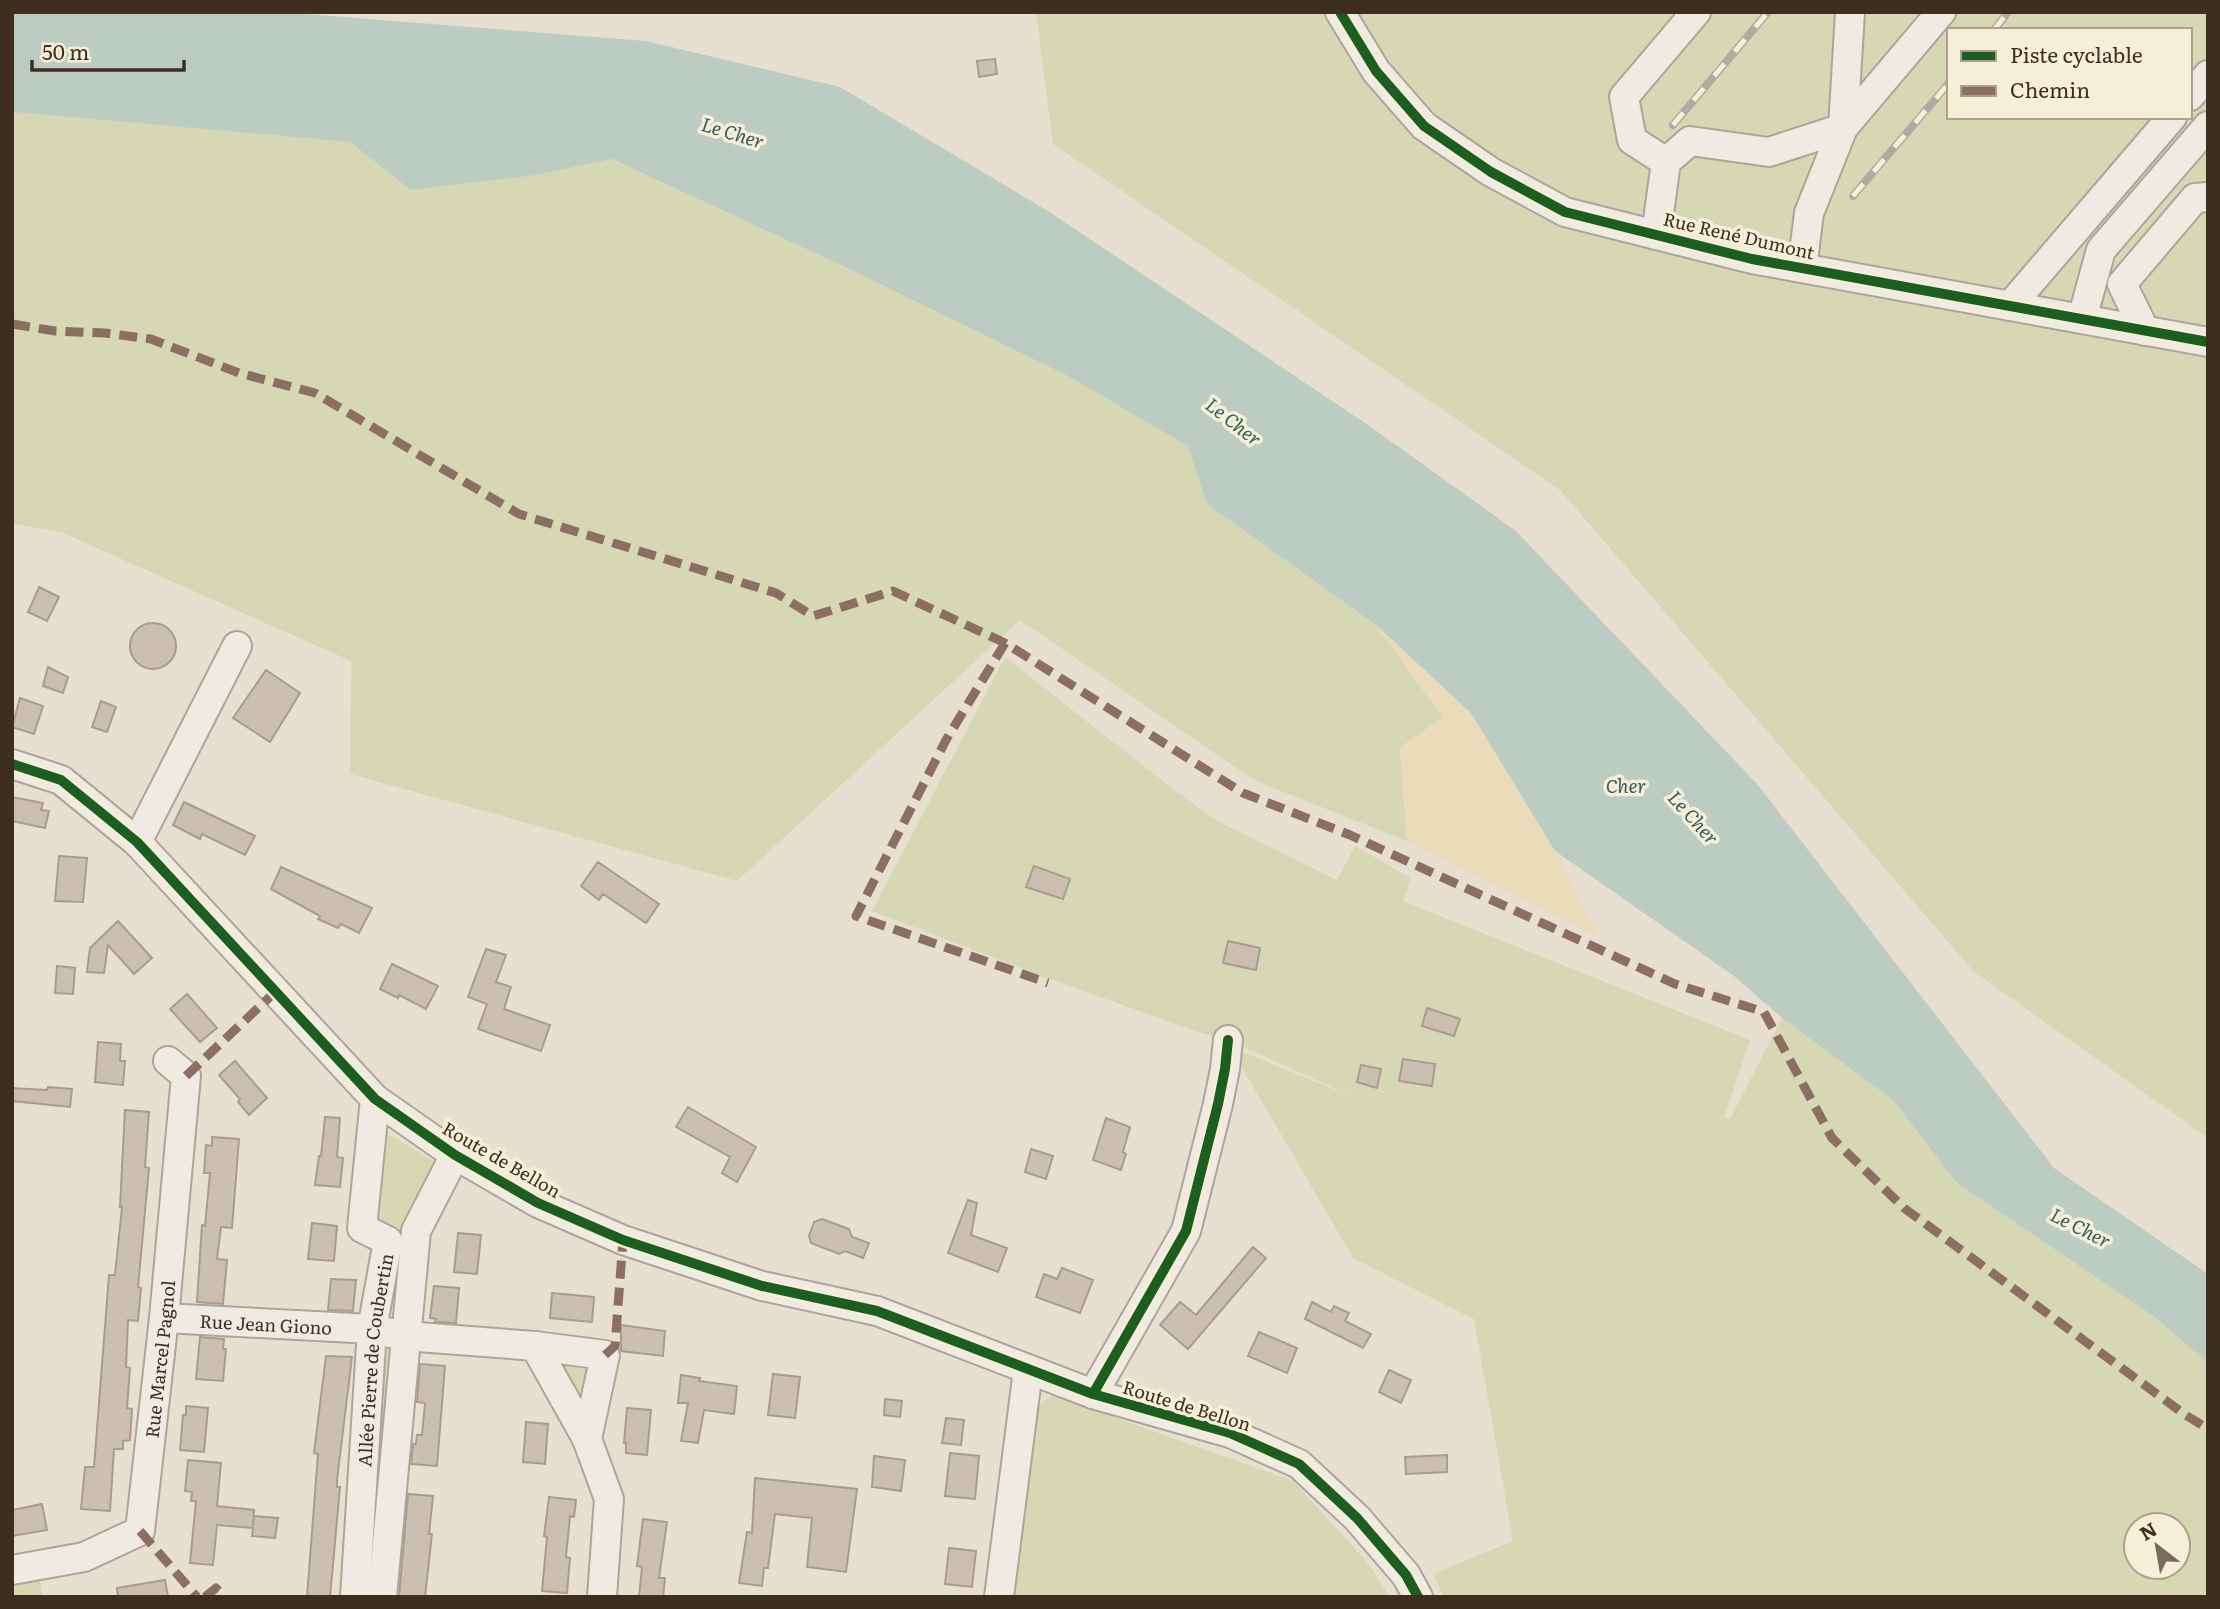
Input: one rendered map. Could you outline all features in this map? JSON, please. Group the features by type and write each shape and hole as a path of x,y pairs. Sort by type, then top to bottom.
{"street":[{"name":"Rue René Dumont","path":"1340,12 1376,71 1424,126 1491,172 1564,212 1752,258 2208,342"},
{"path":"1666,162 1632,140 1624,97 1696,12"},
{"path":"1802,268 1809,213 1843,128 1850,12"},
{"path":"1656,235 1666,162 1690,141 1769,152 1843,128 1941,12"},
{"path":"2192,94 2208,75"},
{"path":"2010,306 2170,119"},
{"path":"2087,320 2101,250 2208,126"},
{"path":"2087,320 2203,192"},
{"path":"2122,284 2145,331"},
{"path":"137,842 237,646"},
{"name":"Route de Bellon","path":"12,764 61,780 137,842 375,1099 455,1155 538,1203 623,1240 762,1286 877,1311 1093,1394 1230,1433 1299,1464 1357,1518 1405,1575 1418,1597"},
{"name":"Route de Bellon","path":"1093,1394 1186,1231 1218,1104 1228,1040"},
{"name":"Rue Marcel Pagnol","path":"12,1570 84,1557 140,1531 164,1318 186,1076 168,1061"},
{"name":"Allée Pierre de Coubertin","path":"355,1597 372,1329 401,1243 362,1228 375,1099"},
{"path":"382,1597 405,1336 401,1243 416,1231 455,1155"},
{"name":"Rue Jean Giono","path":"164,1318 372,1329 405,1336 536,1346 606,1355 587,1439"},
{"path":"536,1346 587,1439 609,1499 601,1597"},
{"path":"999,1597 1028,1370"}],"green space":[{"path":"1036,12 2208,12 2208,1138 1973,971 1560,490 1053,144"},
{"path":"12,112 350,142 411,190 537,175 612,159 860,274 1068,376 1189,446 1207,504 1376,625 1443,718 1400,747 1407,841 1254,780 1020,620 737,881 350,774 351,661 63,533 12,523"},
{"path":"1005,657 1217,821 1337,880 1355,846 1411,878 1403,901 1750,1040 1724,1118 1730,1119 1782,1018 1893,1100 1957,1183 2156,1318 2208,1363 2208,1597 1444,1597 1433,1574 1513,1541 1474,1319 1353,1258 1230,1047 1358,1099 1228,1040 1201,1033 872,911"},
{"path":"385,1132 437,1163 406,1231 372,1220"},
{"path":"381,1349 395,1350 373,1597 361,1597"},
{"path":"555,1358 595,1365 586,1419"},
{"path":"1052,1395 1293,1481 1367,1562 1390,1597 1013,1597 1035,1407"},
{"path":"39,1576 43,1597 12,1597 12,1581"}],"sand":[{"path":"1376,625 1471,713 1555,851 1597,936 1407,841 1400,747 1443,718"}],"water":[{"name":"Cher","path":"12,12 281,12 646,41 840,87 1048,211 1371,427 1516,531 1758,785 2054,1168 2208,1274 2208,1363 2156,1318 1957,1183 1893,1100 1782,1018 1734,976 1555,851 1471,713 1376,625 1207,504 1188,446 1068,376 860,274 612,159 537,175 411,190 350,142 12,112"}],"building":[{"path":"995,59 997,74 979,77 977,61"},
{"path":"39,587 59,597 47,621 28,612"},
{"path":"153,623 169,630 176,646 169,662 153,669 137,662 130,646 137,630"},
{"path":"48,667 68,677 63,693 43,686"},
{"path":"266,670 300,693 270,742 233,718"},
{"path":"20,698 43,706 34,734 12,727"},
{"path":"101,701 116,707 107,732 92,727"},
{"path":"12,797 43,803 41,810 49,811 45,828 12,821"},
{"path":"184,802 255,836 245,855 202,834 200,839 173,825"},
{"path":"59,856 87,858 83,902 55,901"},
{"path":"598,862 659,904 646,923 603,894 599,900 581,886"},
{"path":"1034,866 1070,879 1063,899 1026,887"},
{"path":"281,867 372,908 359,933 341,924 338,928 318,919 320,916 271,889"},
{"path":"118,921 152,958 134,974 108,945 104,973 87,972 90,948"},
{"path":"1228,941 1260,948 1256,970 1223,963"},
{"path":"486,949 506,955 496,982 511,987 504,1009 550,1025 541,1051 478,1029 487,1004 468,997"},
{"path":"392,964 438,986 426,1009 380,989"},
{"path":"57,966 75,968 73,994 55,993"},
{"path":"187,994 217,1028 200,1042 170,1009"},
{"path":"1427,1008 1460,1019 1454,1036 1422,1026"},
{"path":"98,1042 121,1044 120,1061 125,1061 123,1085 95,1082"},
{"path":"1403,1059 1435,1064 1432,1086 1399,1081"},
{"path":"235,1061 267,1098 249,1115 238,1102 240,1099 219,1075"},
{"path":"1361,1065 1381,1069 1377,1088 1357,1082"},
{"path":"48,1087 72,1089 70,1107 12,1101 12,1088 47,1090"},
{"path":"688,1107 756,1147 737,1182 722,1173 730,1157 676,1127"},
{"path":"125,1110 149,1112 145,1167 149,1168 138,1287 141,1288 138,1321 128,1320 126,1367 130,1368 127,1408 132,1409 130,1440 123,1441 123,1449 114,1449 110,1511 81,1509 85,1467 94,1467 109,1275 115,1275 122,1207"},
{"path":"325,1117 340,1118 337,1157 343,1158 340,1187 315,1185"},
{"path":"1106,1118 1130,1127 1121,1170 1093,1160"},
{"path":"212,1137 239,1139 232,1228 221,1227 217,1259 227,1260 223,1304 197,1302 202,1225 205,1226 210,1173 204,1173 206,1145 212,1146"},
{"path":"1031,1149 1053,1156 1046,1179 1025,1172"},
{"path":"968,1200 977,1203 971,1235 1007,1248 998,1272 948,1253"},
{"path":"822,1219 849,1229 852,1237 869,1243 863,1258 845,1251 839,1254 811,1243 809,1236 814,1222"},
{"path":"312,1223 337,1226 334,1261 308,1259"},
{"path":"458,1233 481,1235 477,1274 454,1272"},
{"path":"1253,1247 1266,1258 1188,1349 1160,1325 1180,1302 1196,1315"},
{"path":"1062,1268 1093,1280 1080,1313 1036,1297 1044,1274 1057,1279"},
{"path":"331,1279 356,1280 353,1311 328,1310"},
{"path":"434,1286 459,1288 456,1323 435,1322 436,1319 430,1318"},
{"path":"552,1293 594,1297 592,1322 550,1318"},
{"path":"1312,1302 1331,1312 1334,1306 1349,1313 1345,1321 1371,1334 1363,1348 1305,1319"},
{"path":"621,1325 665,1331 663,1356 621,1351"},
{"path":"1259,1332 1297,1348 1287,1373 1248,1356"},
{"path":"200,1337 224,1339 223,1349 226,1349 223,1381 196,1379"},
{"path":"326,1356 352,1357 337,1480 337,1487 340,1487 330,1597 307,1597 318,1454 314,1453"},
{"path":"420,1364 445,1366 437,1466 411,1464 413,1444 416,1444 417,1435 422,1435 425,1403 417,1402"},
{"path":"1389,1370 1411,1380 1401,1403 1379,1392"},
{"path":"773,1374 800,1377 795,1418 768,1415"},
{"path":"681,1375 700,1378 699,1381 737,1386 734,1414 704,1410 698,1443 681,1441 688,1403 678,1403"},
{"path":"885,1399 902,1401 900,1417 884,1415"},
{"path":"186,1406 208,1408 204,1452 180,1450"},
{"path":"627,1408 651,1410 647,1455 626,1453 624,1443"},
{"path":"946,1418 964,1420 961,1445 942,1443"},
{"path":"526,1422 548,1424 545,1464 523,1462"},
{"path":"950,1453 979,1456 975,1499 945,1496"},
{"path":"1447,1455 1447,1472 1406,1474 1405,1457"},
{"path":"874,1456 905,1460 901,1491 872,1487"},
{"path":"188,1460 221,1463 217,1506 254,1510 253,1526 254,1516 278,1518 275,1538 252,1536 253,1528 217,1525 213,1565 190,1563 196,1501 191,1501 192,1492 185,1491"},
{"path":"755,1478 857,1489 846,1572 807,1567 812,1518 775,1514 768,1568 764,1568 762,1586 739,1583 747,1532 752,1533"},
{"path":"408,1494 433,1496 425,1597 399,1597"},
{"path":"549,1497 576,1500 574,1517 570,1516 566,1557 570,1558 567,1593 542,1591"},
{"path":"42,1504 47,1530 12,1536 12,1510"},
{"path":"643,1519 667,1522 659,1578 665,1578 663,1597 639,1597 642,1567 637,1566"},
{"path":"949,1548 976,1551 972,1587 945,1584"},
{"path":"165,1580 168,1597 118,1597 117,1588"}],"railway":[{"path":"1673,125 1768,12"},
{"path":"1996,28 2008,12"},
{"path":"1853,196 1947,85"}],"marked path":[{"path":"12,324 55,331 105,333 151,339 239,373 315,393 519,514 776,593 813,616 893,591 1005,643 1243,793 1350,835 1675,984 1764,1012 1832,1138 1904,1208 2208,1429"},
{"path":"1005,643 946,740 856,916 1048,983"},
{"path":"186,1076 275,992"},
{"path":"605,1355 615,1346 623,1240"},
{"path":"140,1531 197,1597"},
{"path":"205,1597 216,1588 224,1597"}],"cycle path":[{"path":"1340,12 1376,71 1424,126 1491,172 1565,212 1752,259 2208,342"},
{"path":"12,764 61,780 137,842 375,1099 455,1155 538,1203 623,1240 762,1286 877,1311 1093,1394 1230,1433 1299,1464 1357,1518 1406,1575 1418,1597"},
{"path":"1093,1394 1186,1231 1218,1104 1228,1040"}],"water label":[{"name":"Le Cher","path":"733,132"},
{"name":"Le Cher","path":"1234,421"},
{"name":"Le Cher","path":"1694,817"},
{"name":"Le Cher","path":"2081,1227"}]}
